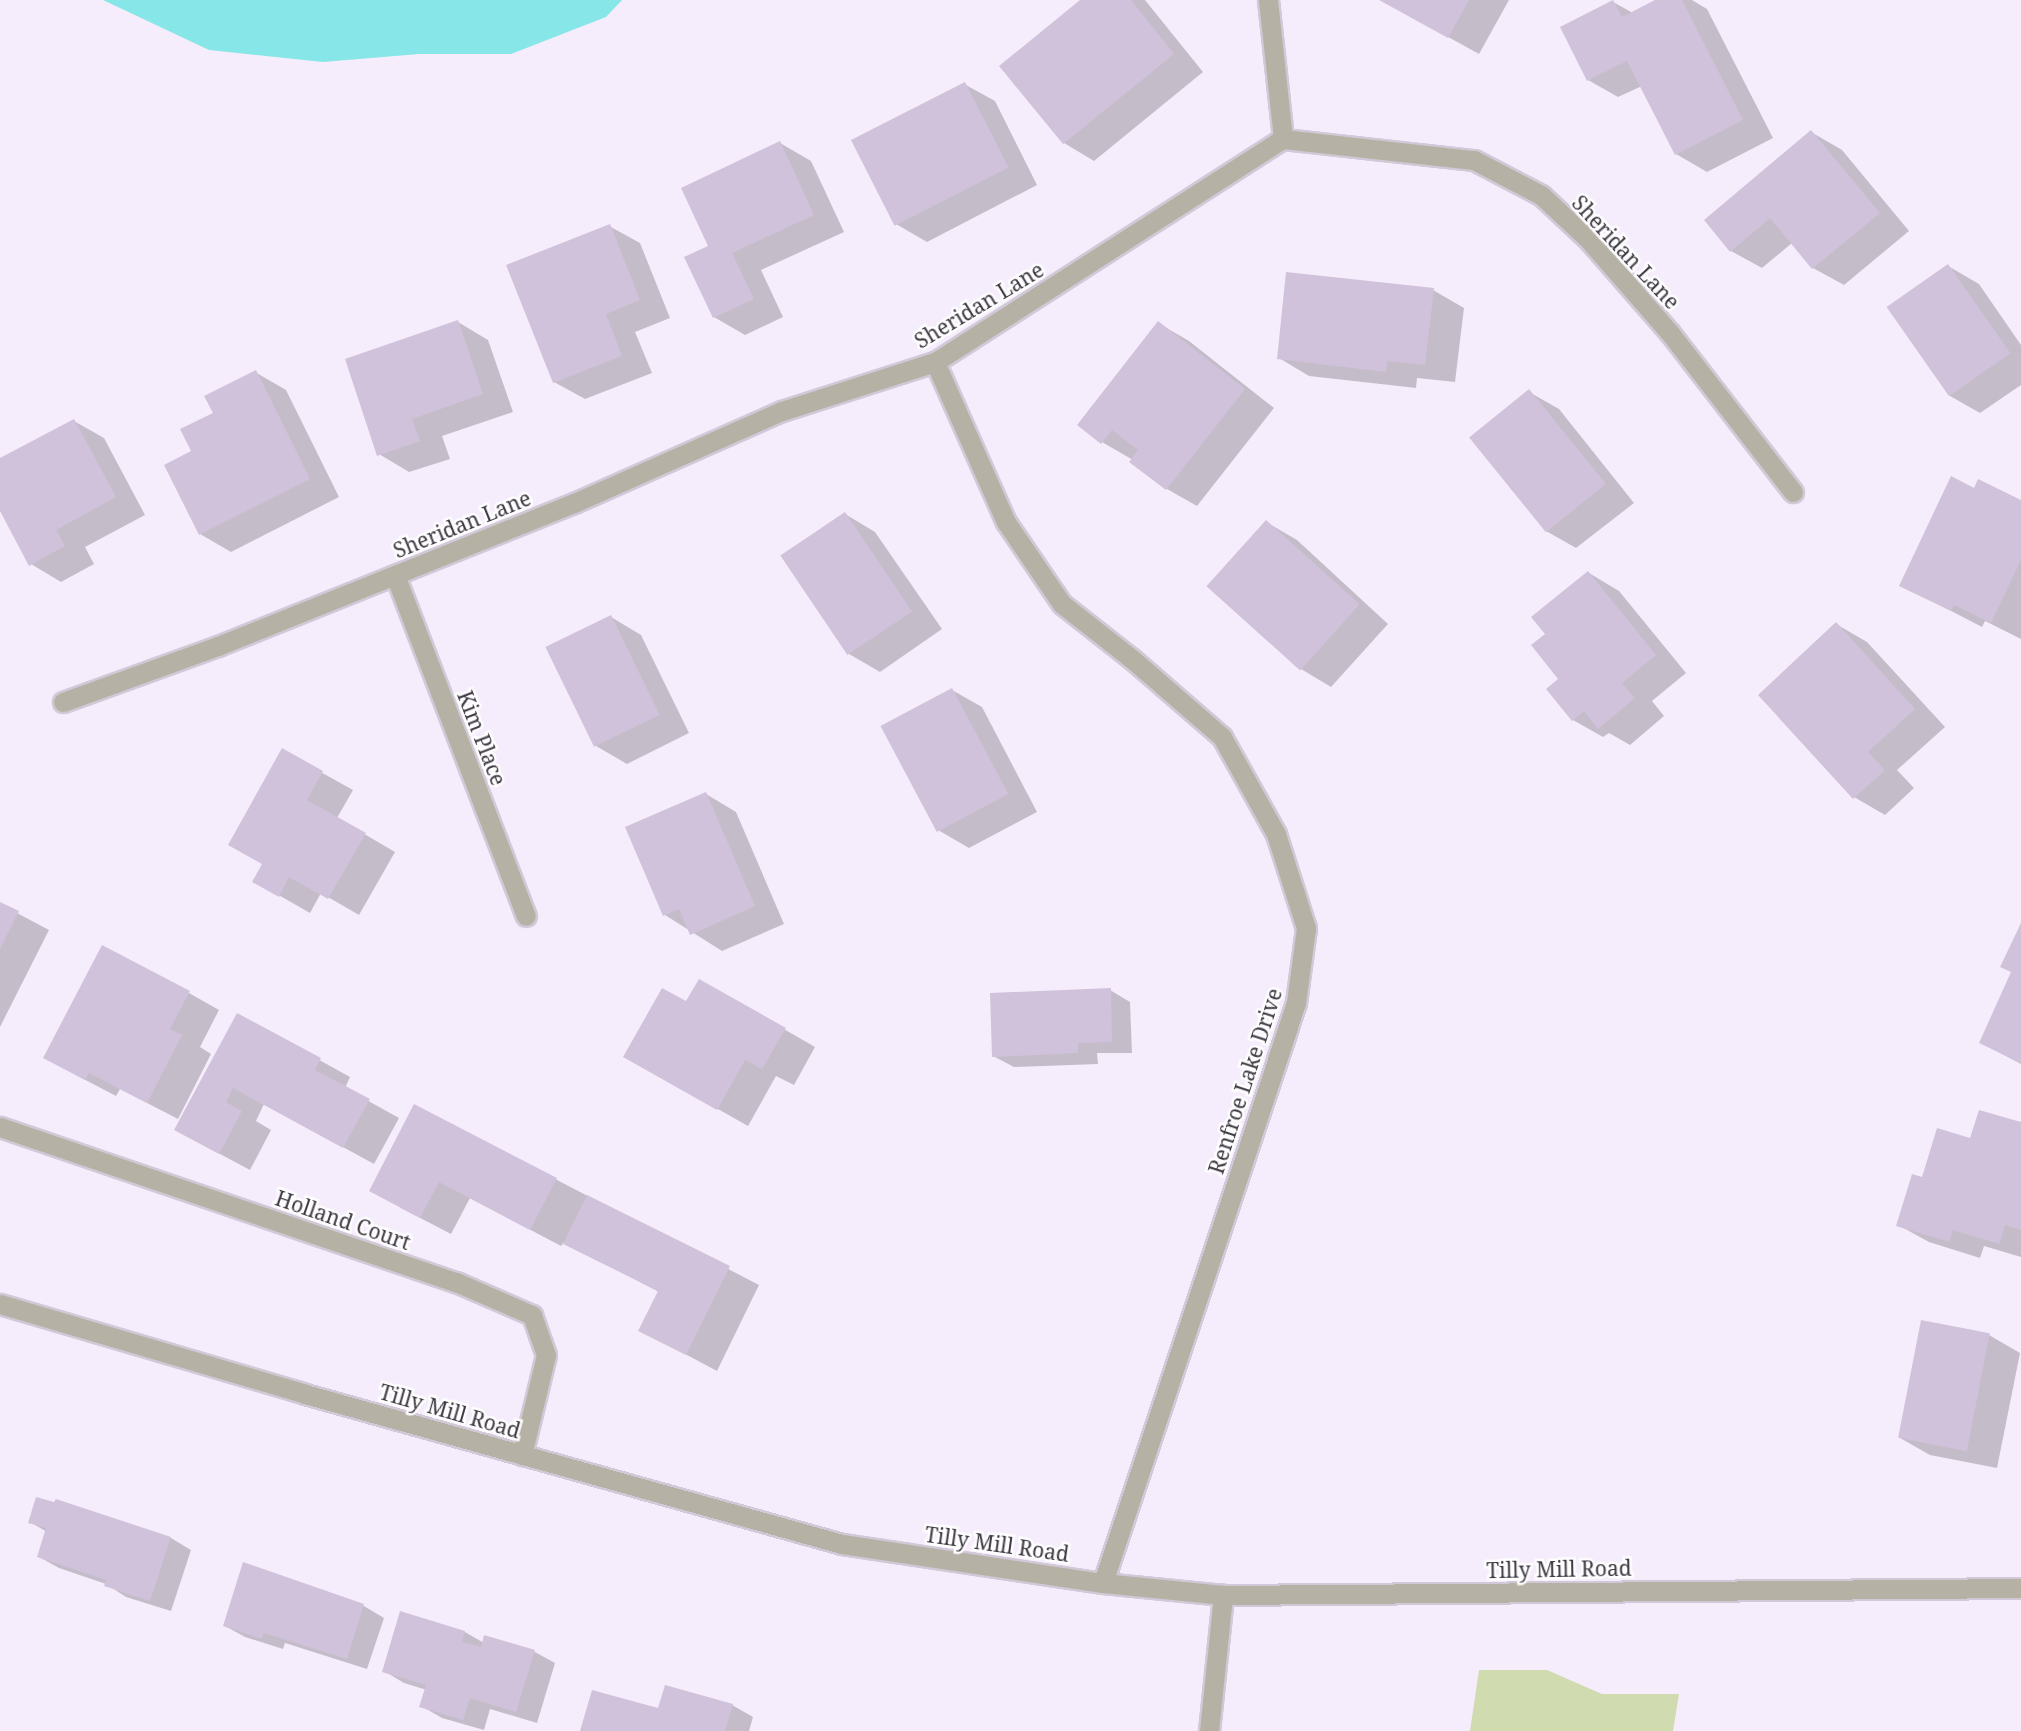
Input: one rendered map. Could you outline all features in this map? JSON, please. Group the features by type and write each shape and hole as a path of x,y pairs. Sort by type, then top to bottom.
{"street":[{"path":"1268,0 1283,139"},
{"name":"Sheridan Lane","path":"63,702 395,576 574,503 782,411 935,362 1283,139 1475,160 1541,195 1588,239 1670,333 1793,492"},
{"name":"Renfroe Lake Drive","path":"935,362 1006,522 1062,604 1222,737 1276,834 1306,928 1296,1003 1103,1583"},
{"name":"Kim Place","path":"395,576 526,916"},
{"name":"Holland Court","path":"0,1127 456,1282 532,1315 546,1355 522,1455"},
{"name":"Tilly Mill Road","path":"0,1304 842,1545 1103,1583 1223,1595 2021,1588"},
{"path":"1209,1731 1223,1595"}],"green space":[{"path":"1479,1670 1547,1670 1602,1694 1679,1694 1673,1731 1470,1731"}],"water":[{"path":"103,0 622,0 606,17 511,54 419,54 323,62 209,50"}],"building":[{"path":"1080,0 1131,0 1174,54 1063,144 999,66"},
{"path":"1379,0 1469,0 1448,38"},
{"path":"1613,0 1622,17 1655,0 1682,0 1743,120 1675,155 1627,61 1587,81 1560,27"},
{"path":"965,82 1009,168 895,226 851,140"},
{"path":"1811,130 1880,213 1812,269 1770,218 1730,252 1704,220"},
{"path":"780,141 814,215 732,253 754,299 713,318 684,257 708,246 681,188"},
{"path":"610,224 640,300 606,314 622,356 553,383 506,265"},
{"path":"1948,264 2011,353 1949,396 1887,307"},
{"path":"1286,272 1434,288 1425,365 1387,361 1386,372 1277,359"},
{"path":"458,320 483,394 412,419 420,441 377,456 345,359"},
{"path":"1158,321 1245,389 1166,490 1129,462 1138,450 1112,430 1101,444 1077,425"},
{"path":"256,370 310,479 199,535 164,465 191,451 180,429 213,413 204,396"},
{"path":"1529,389 1606,484 1546,532 1469,437"},
{"path":"74,419 116,497 56,530 65,546 29,566 0,511 0,458"},
{"path":"1951,476 1974,488 1978,479 2021,500 2021,560 1991,623 1954,605 1951,611 1899,586"},
{"path":"845,512 912,611 847,655 780,556"},
{"path":"1266,520 1360,604 1300,670 1206,586"},
{"path":"1588,571 1656,655 1622,683 1635,698 1598,729 1584,711 1572,721 1546,689 1558,679 1531,645 1545,634 1531,617"},
{"path":"611,615 660,715 594,747 545,647"},
{"path":"1836,622 1915,709 1868,752 1885,770 1853,799 1758,695"},
{"path":"952,688 1008,794 937,832 880,726"},
{"path":"282,748 323,771 307,800 366,833 328,899 289,877 279,897 252,882 262,864 228,845"},
{"path":"706,792 755,906 690,935 679,909 663,916 625,827"},
{"path":"0,902 19,911 0,949"},
{"path":"2021,923 2021,1063 1979,1043 2011,972 2000,967"},
{"path":"102,945 190,991 170,1029 182,1035 147,1103 89,1073 85,1080 43,1058"},
{"path":"699,979 786,1028 762,1069 745,1060 717,1110 623,1057 662,988 686,1001"},
{"path":"1111,988 1112,1042 1078,1043 1078,1053 992,1057 990,993"},
{"path":"237,1013 321,1058 315,1070 370,1099 343,1148 233,1088 226,1102 242,1111 219,1154 174,1130"},
{"path":"414,1104 557,1178 530,1230 439,1182 420,1218 369,1191"},
{"path":"1979,1110 2021,1122 2021,1230 2005,1225 1999,1244 1953,1230 1949,1242 1896,1226 1912,1174 1922,1177 1937,1128 1970,1138"},
{"path":"587,1195 730,1266 686,1355 638,1331 658,1291 563,1244"},
{"path":"1921,1320 1990,1333 1967,1451 1898,1438"},
{"path":"36,1497 54,1502 56,1499 171,1537 150,1601 104,1586 106,1580 37,1557 46,1528 28,1523"},
{"path":"243,1562 364,1604 347,1659 264,1633 262,1639 223,1626"},
{"path":"400,1611 465,1631 462,1642 481,1647 484,1635 535,1650 516,1712 470,1698 463,1720 419,1707 426,1685 382,1672"},
{"path":"665,1685 733,1704 725,1731 580,1731 592,1690 658,1708"}]}
